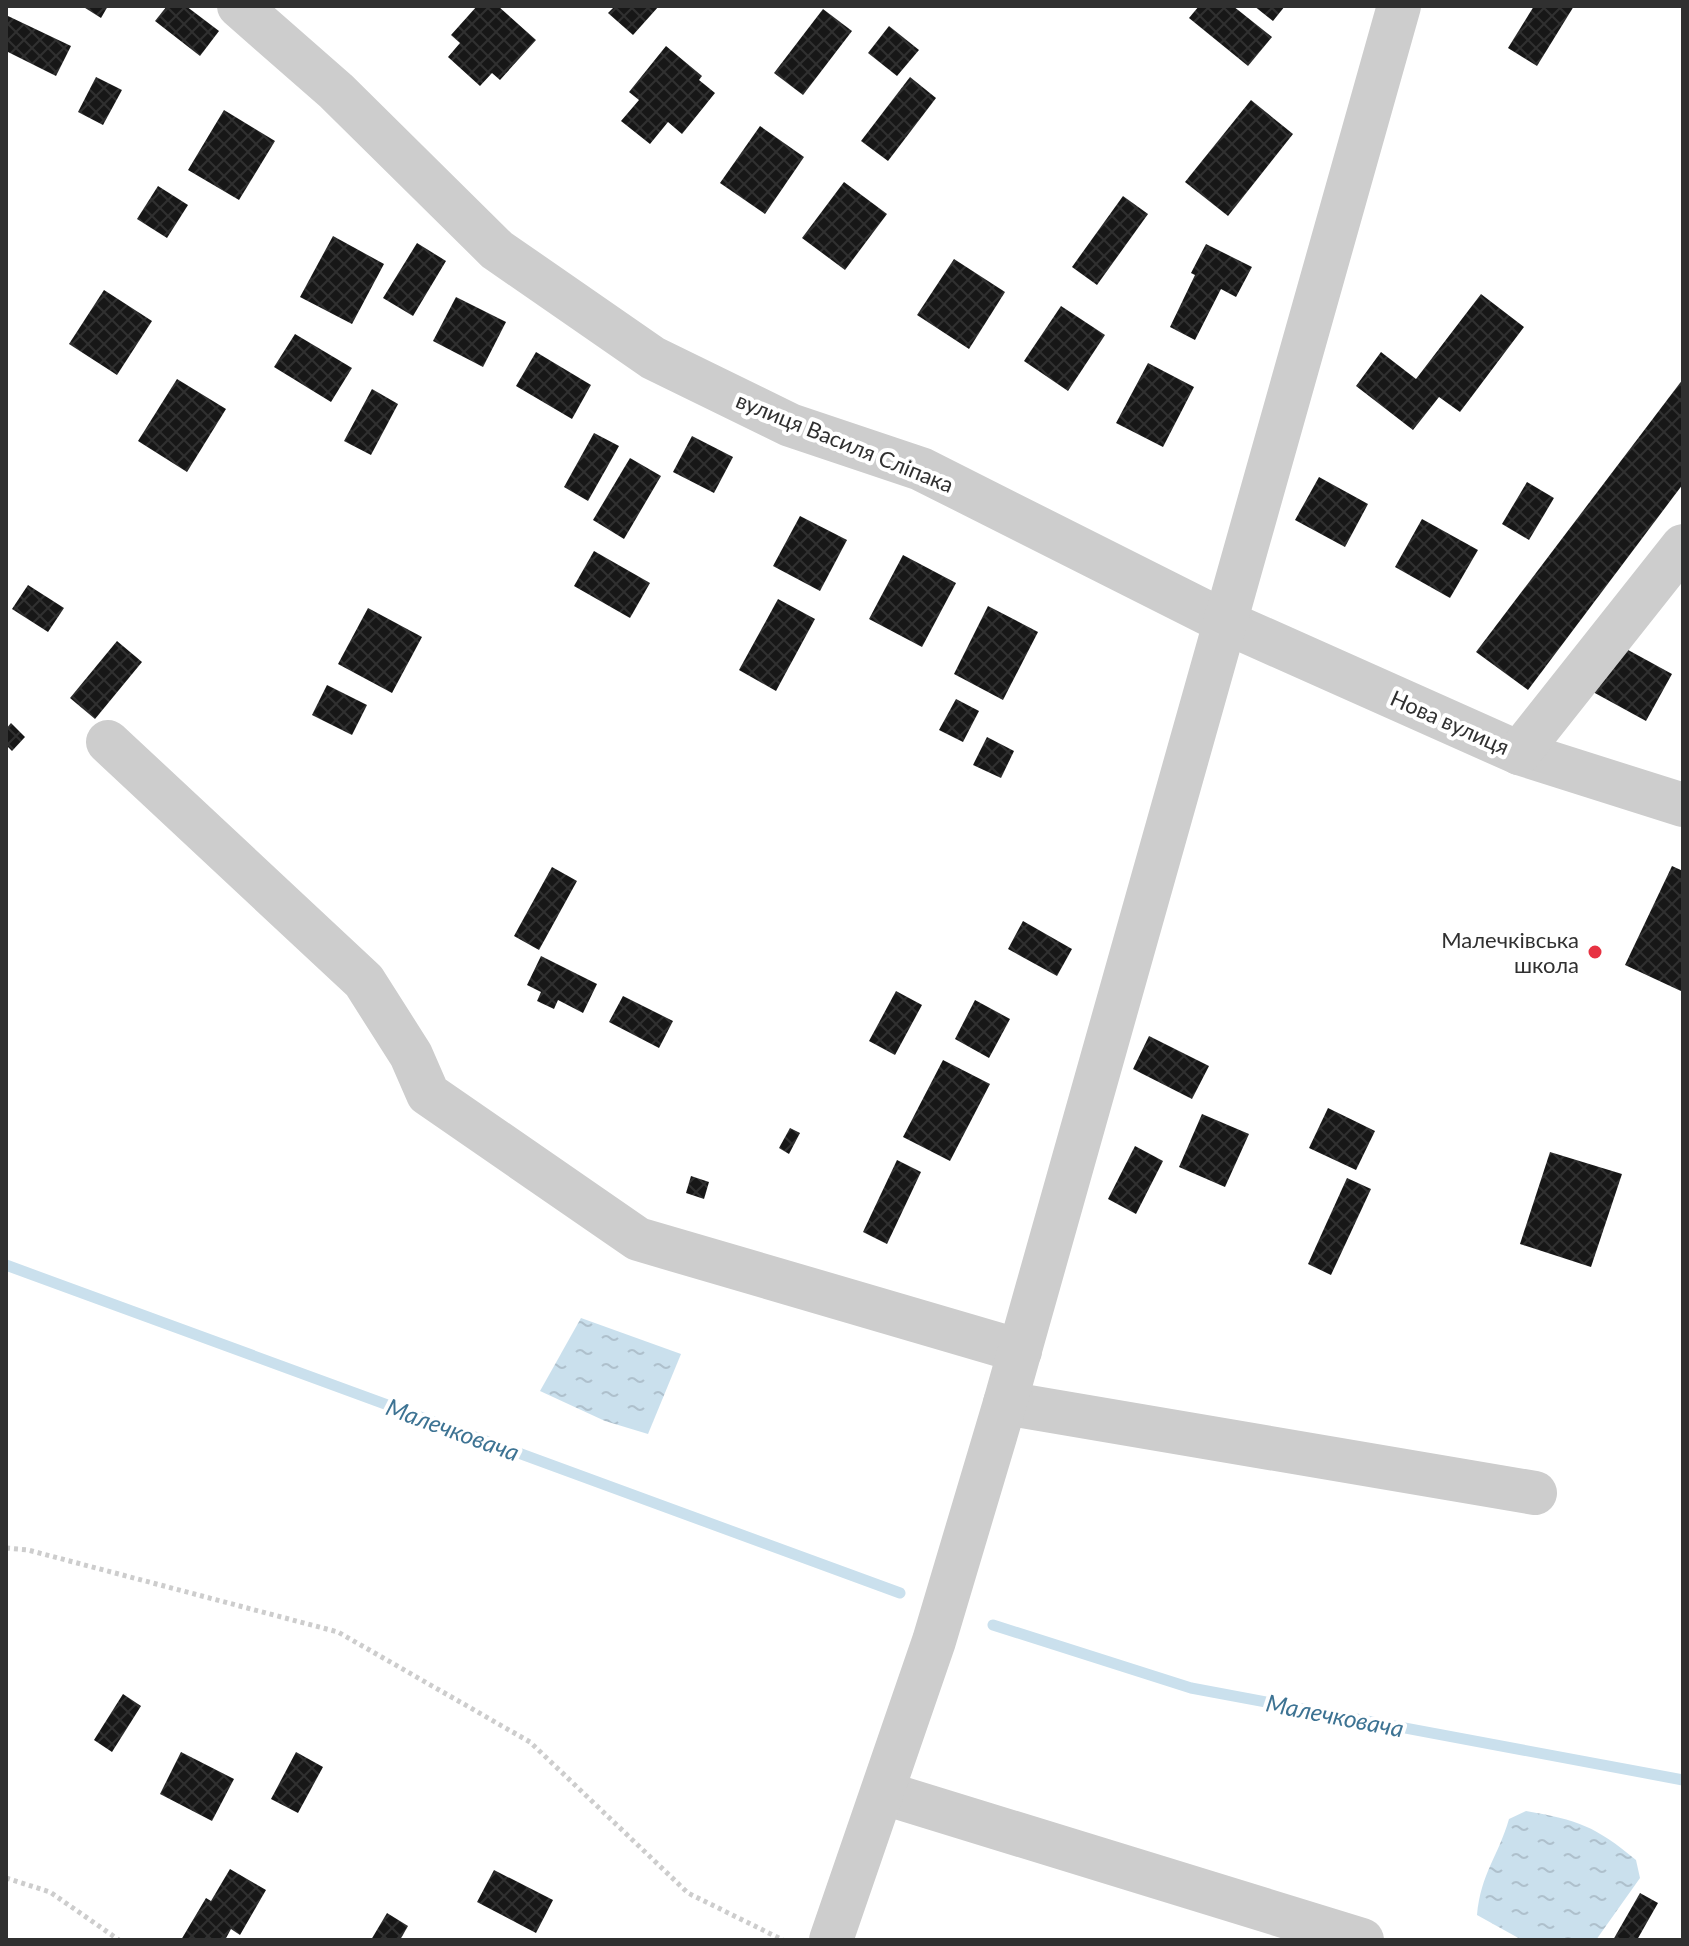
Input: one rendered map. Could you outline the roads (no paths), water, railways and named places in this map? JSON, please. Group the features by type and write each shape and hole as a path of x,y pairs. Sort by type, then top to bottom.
{"street":[{"name":"вулиця Василя Сліпака","path":"239,6 336,91 497,250 653,358 790,425 921,469 1223,621"},
{"path":"831,1940 934,1641 1005,1403 1223,621 1399,6"},
{"path":"1519,753 1683,546"},
{"name":"Нова вулиця","path":"1223,621 1519,753 1683,805"},
{"path":"108,742 364,981 411,1055 428,1094 638,1239 1020,1351"},
{"path":"1005,1403 1535,1493"},
{"path":"884,1793 1362,1940"}],"water":[{"path":"581,1318 681,1354 648,1434 605,1421 540,1391"},
{"path":"1526,1811 1585,1826 1609,1839 1636,1860 1640,1878 1596,1940 1522,1940 1477,1915 1486,1876 1509,1819"}],"waterway":[{"name":"Малечковача","path":"6,1265 900,1593"},
{"name":"Малечковача","path":"993,1625 1191,1688 1683,1780"}],"place":[{"name":"Малечківська школа","path":"1595,952"}]}
